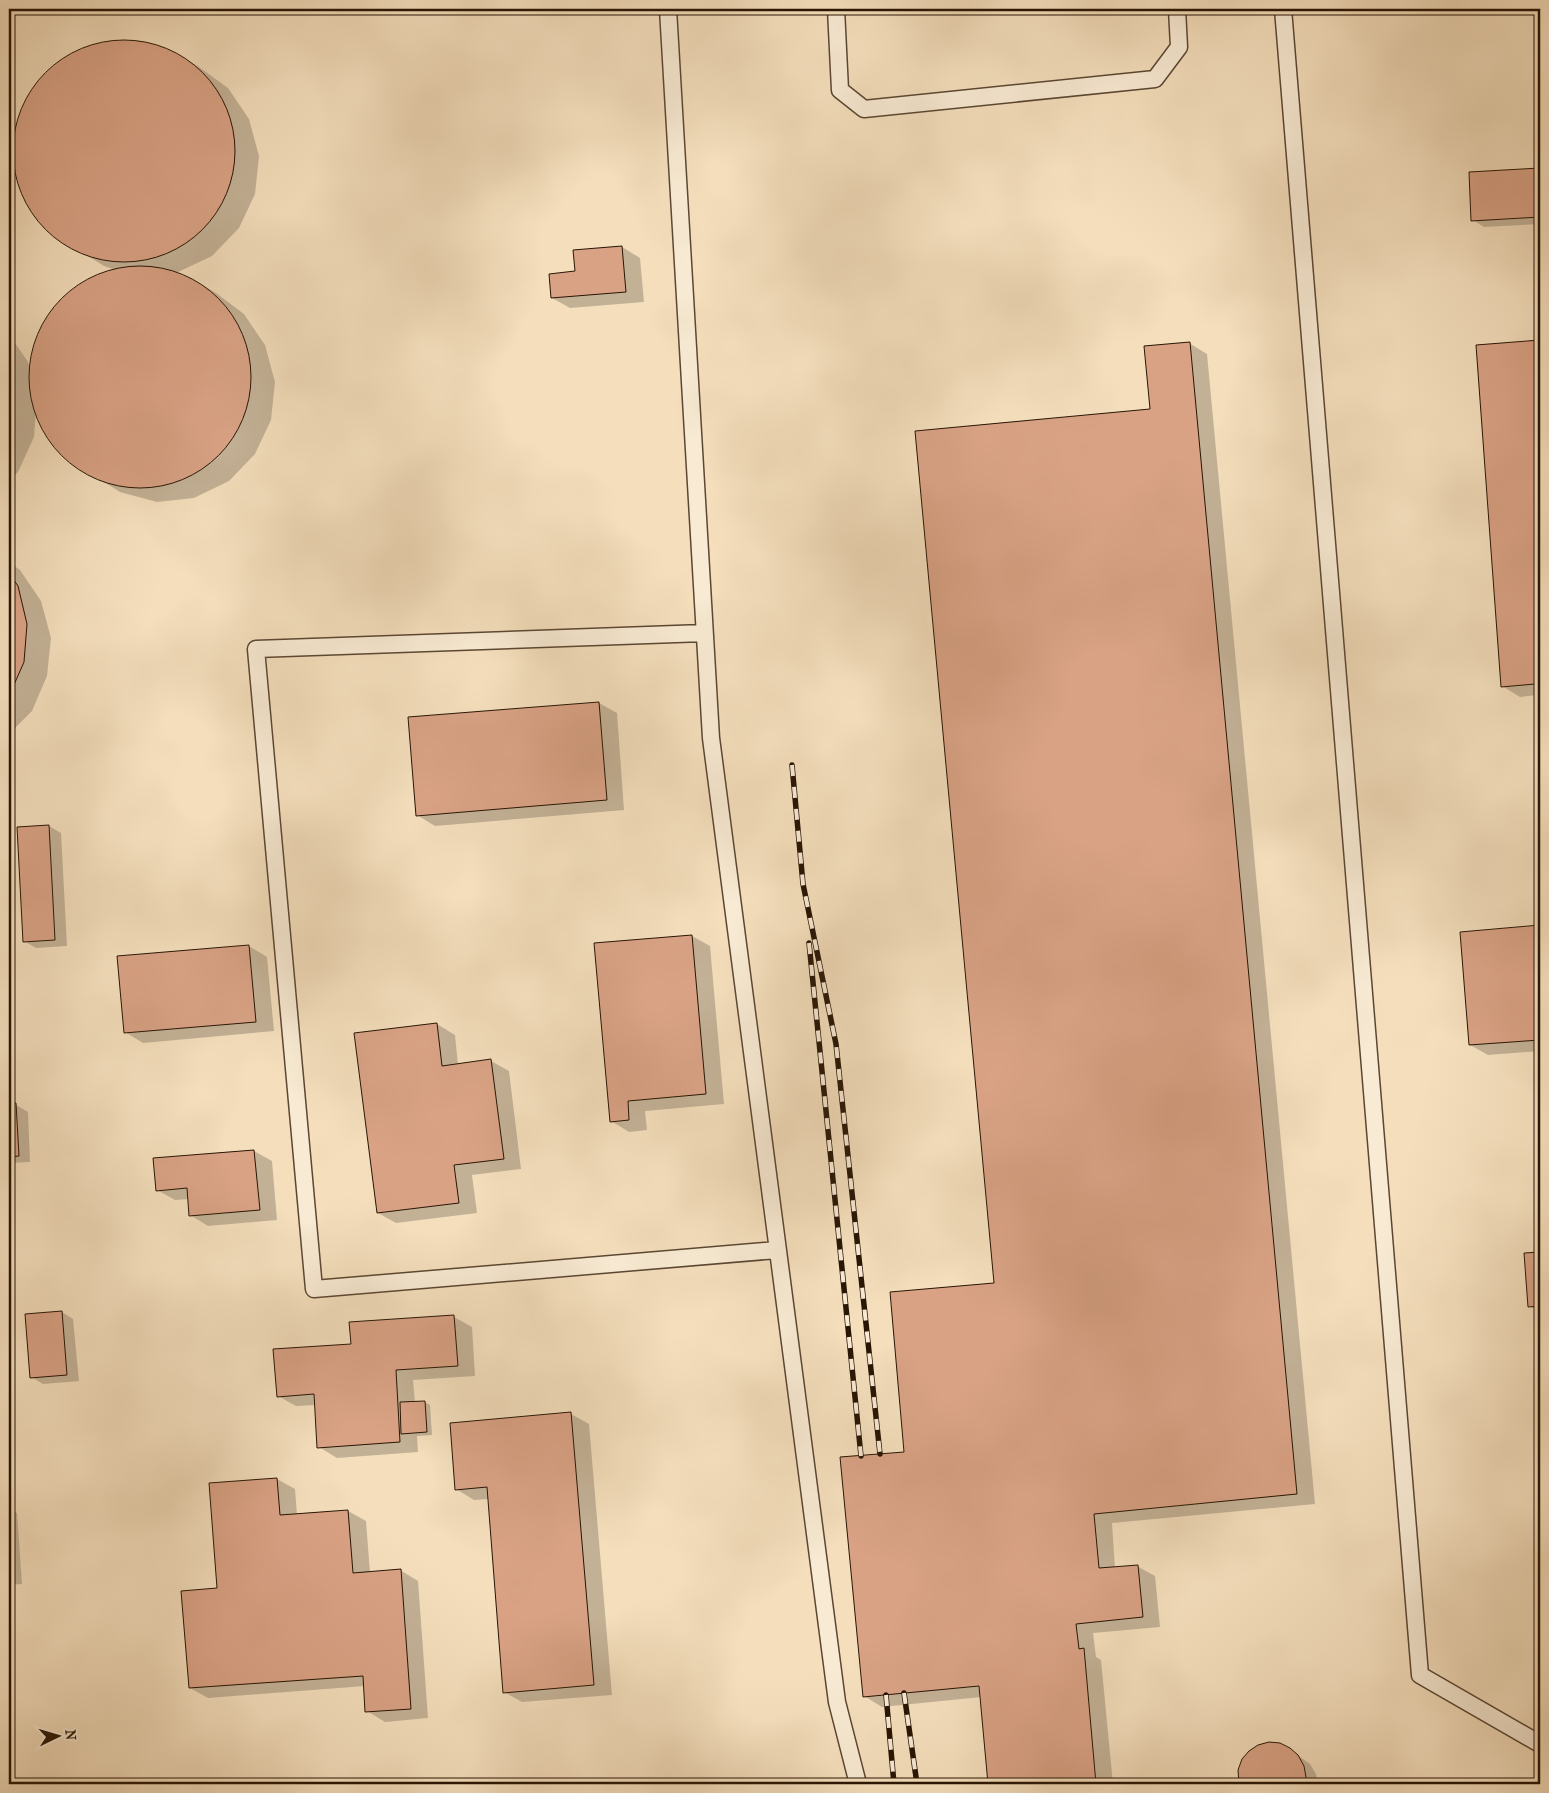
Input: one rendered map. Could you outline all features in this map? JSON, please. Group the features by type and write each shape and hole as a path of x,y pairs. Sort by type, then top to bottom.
{"lane":[{"path":"668,9 710,738 837,1702 858,1784"},
{"path":"836,9 840,90 864,109 1155,80 1179,47 1177,9"},
{"path":"1283,9 1420,1675 1540,1744"},
{"path":"704,633 256,649 314,1289 778,1250"}],"building":[{"path":"124,40 146,42 176,53 194,65 210,81 222,99 230,119 235,151 233,173 222,203 210,221 194,237 176,249 156,257 124,262 102,260 72,249 54,237 38,221 26,203 18,183 13,151 15,129 26,99 38,81 54,65 72,53 92,45"},
{"path":"1540,168 1540,217 1471,221 1469,172"},
{"path":"622,246 626,292 551,298 549,274 575,271 573,250"},
{"path":"140,266 162,268 192,279 210,291 226,307 238,325 246,345 251,377 249,399 238,429 226,447 210,463 192,475 172,483 140,488 118,486 88,475 70,463 54,447 42,429 34,409 29,377 31,355 42,325 54,307 70,291 88,279 108,271"},
{"path":"1540,340 1540,762 1535,684 1501,687 1476,345"},
{"path":"1190,342 1297,1494 1094,1514 1099,1568 1138,1565 1143,1617 1076,1624 1079,1649 1084,1648 1096,1784 988,1784 979,1686 863,1697 840,1457 904,1452 890,1292 994,1283 915,431 1150,409 1144,346"},
{"path":"9,365 14,385 9,427"},
{"path":"9,573 18,586 27,624 24,662 9,696"},
{"path":"599,702 607,800 416,816 408,717"},
{"path":"49,825 55,940 23,942 17,827"},
{"path":"1540,925 1540,1040 1469,1045 1460,932"},
{"path":"692,935 706,1094 628,1101 629,1120 610,1122 594,943"},
{"path":"249,945 256,1022 124,1033 117,956"},
{"path":"437,1023 442,1066 491,1059 504,1159 454,1165 459,1203 377,1213 354,1033"},
{"path":"16,1103 19,1156 9,1157 9,1104"},
{"path":"254,1150 260,1210 189,1216 187,1188 156,1191 153,1158"},
{"path":"1540,1252 1540,1306 1528,1307 1524,1253"},
{"path":"62,1311 67,1375 30,1378 25,1314"},
{"path":"454,1315 458,1366 396,1370 400,1442 317,1448 314,1394 277,1397 273,1349 351,1344 349,1322"},
{"path":"425,1401 427,1432 401,1434 400,1402"},
{"path":"571,1412 594,1685 503,1693 487,1487 455,1490 450,1423"},
{"path":"277,1478 280,1515 348,1510 353,1573 401,1569 411,1709 365,1712 363,1676 189,1688 181,1591 217,1588 209,1483"},
{"path":"1269,1742 1280,1743 1298,1755 1304,1766 1305,1784 1239,1784 1238,1770 1242,1759 1258,1745"}],"railway":[{"path":"792,765 803,884 836,1044 880,1454"},
{"path":"809,943 861,1456"},
{"path":"904,1693 917,1784"},
{"path":"886,1695 894,1784"}]}
